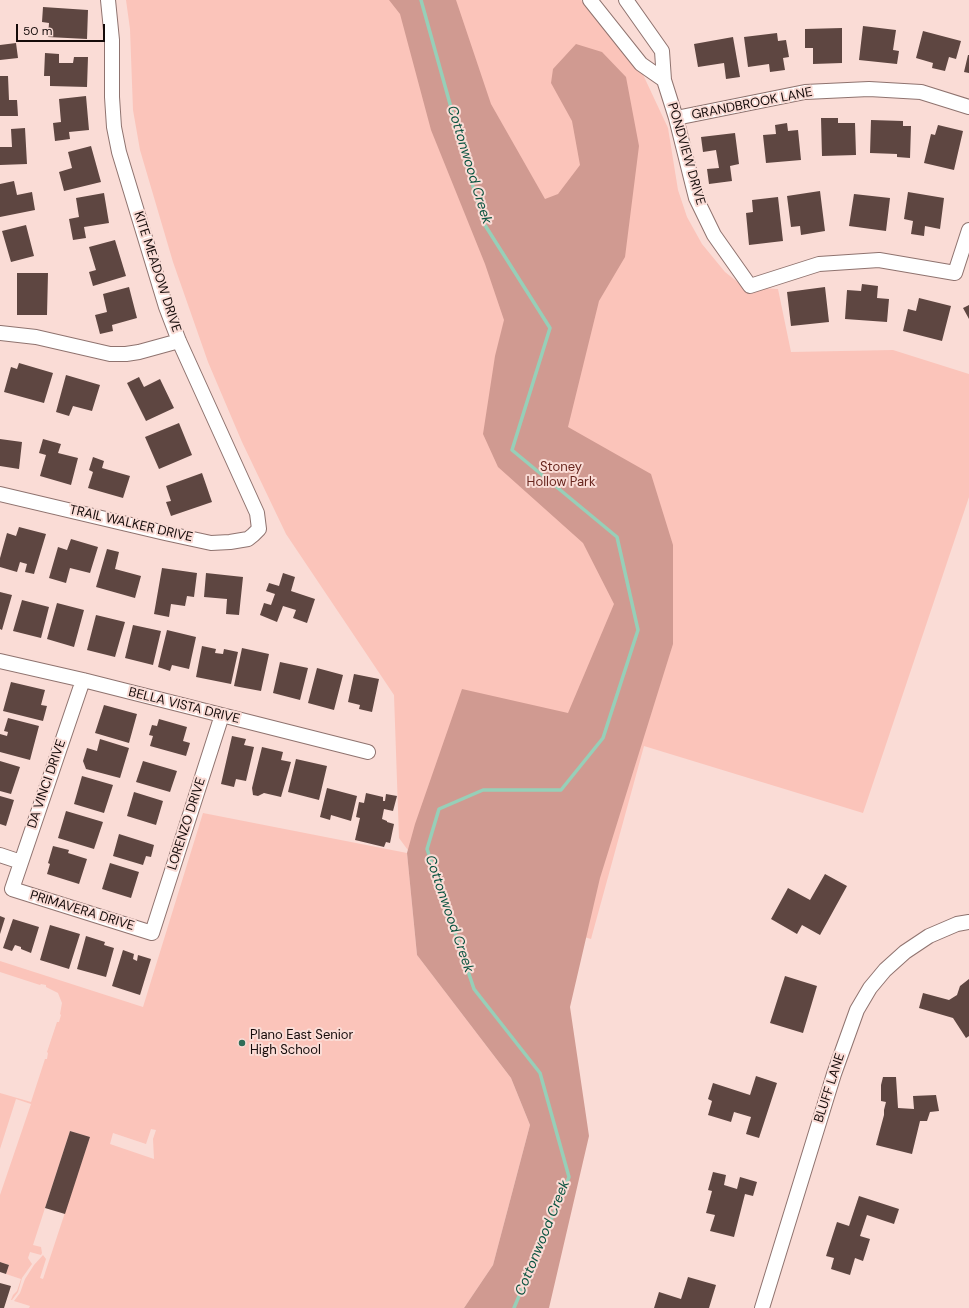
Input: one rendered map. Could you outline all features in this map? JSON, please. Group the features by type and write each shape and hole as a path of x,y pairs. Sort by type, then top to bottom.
{"street":[{"name":"KITE MEADOW DRIVE","path":"108,0 112,40 112,97 114,127 119,152 166,307 179,341 258,513 259,529"},
{"path":"590,0 641,64 664,80"},
{"name":"PONDVIEW DRIVE","path":"626,0 662,51 664,80 676,118 696,198 714,235 750,286 819,264 879,260 955,274 969,230"},
{"name":"GRANDBROOK LANE","path":"676,118 805,92 869,89 921,92 969,107"},
{"path":"0,333 36,337 110,354 139,352 179,341"},
{"name":"TRAIL WALKER DRIVE","path":"0,494 165,533 210,542 230,542 248,539 259,529"},
{"name":"BELLA VISTA DRIVE","path":"0,661 83,680 368,752"},
{"name":"DA VINCI DRIVE","path":"12,889 83,680"},
{"name":"LORENZO DRIVE","path":"152,933 222,715"},
{"path":"0,855 21,862"},
{"name":"PRIMAVERA DRIVE","path":"12,889 152,933"},
{"name":"BLUFF LANE","path":"762,1308 834,1074 857,1010 870,988 884,970 905,952 929,936 957,924 969,922"}],"green space":[{"name":"Stoney Hollow Park","path":"126,0 581,0 639,66 668,128 678,190 687,217 702,244 725,272 744,287 778,289 791,352 893,350 969,374 969,497 863,813 644,746 591,939 441,895 399,838 394,695 286,534 242,442 208,362 173,262 140,150 133,110 130,29"},
{"path":"389,0 456,0 491,104 545,199 558,194 580,165 572,121 551,83 553,69 576,44 602,52 626,77 639,146 625,257 599,301 568,427 651,474 673,545 673,644 600,878 570,1007 589,1136 549,1308 464,1308 493,1265 530,1125 511,1078 417,955 407,853 415,824 462,689 568,713 614,604 583,543 498,467 483,434 495,356 504,320 485,264 431,130 400,14"},
{"name":"Plano East Senior High School","path":"203,813 407,853 417,955 511,1078 530,1125 493,1265 464,1308 29,1308 30,1306 14,1301 20,1293 25,1279 43,1255 46,1259 40,1278 43,1279 90,1137 70,1131 33,1245 41,1247 42,1253 41,1255 30,1252 28,1258 32,1264 22,1278 18,1292 11,1300 17,1291 21,1279 6,1274 9,1265 0,1262 0,1195 31,1104 16,1099 0,1149 0,1093 31,1102 45,1059 47,1059 47,1052 57,1022 59,1022 62,1003 58,993 46,987 46,985 40,985 0,972 0,961 143,1007","holes":["151,1129 156,1130 153,1139 154,1159 110,1144 113,1133 146,1144"]}],"building":[{"path":"43,7 88,10 87,39 48,37 49,23 42,22"},
{"path":"863,26 896,30 893,50 899,51 897,64 859,60"},
{"path":"842,28 842,63 813,64 813,48 805,48 805,29"},
{"path":"923,31 961,41 956,59 949,57 945,71 932,68 933,63 916,58"},
{"path":"777,33 778,41 786,40 789,57 783,58 785,70 770,72 769,64 748,67 744,37"},
{"path":"733,37 740,77 726,79 724,63 698,67 694,44"},
{"path":"16,43 18,58 0,60 0,45"},
{"path":"45,53 59,54 59,63 73,63 74,57 88,57 87,87 50,86 50,76 44,76"},
{"path":"969,55 969,73 964,72"},
{"path":"0,76 8,76 9,100 17,100 18,116 0,116"},
{"path":"86,96 89,130 69,132 70,139 55,141 53,123 61,122 59,99"},
{"path":"821,118 838,118 838,123 855,123 856,155 822,156"},
{"path":"871,120 903,121 903,126 911,126 910,158 897,157 897,154 870,153"},
{"path":"787,123 788,131 798,130 801,160 766,163 763,135 776,134 775,125"},
{"path":"938,125 963,131 954,170 924,163 931,134 935,135"},
{"path":"25,128 27,164 0,165 0,147 12,147 11,129"},
{"path":"735,133 739,164 730,166 732,181 709,184 707,169 719,168 716,150 703,152 701,137"},
{"path":"91,146 101,182 64,191 59,172 72,168 68,152"},
{"path":"14,181 17,195 32,192 35,210 0,217 0,184"},
{"path":"820,191 825,231 801,235 800,226 791,227 787,196"},
{"path":"908,192 944,198 940,229 925,226 924,236 911,234 913,221 904,219"},
{"path":"104,193 109,223 84,227 86,238 73,240 69,219 79,217 76,198"},
{"path":"854,194 890,198 886,231 849,226"},
{"path":"778,197 783,241 749,245 746,213 753,212 752,200"},
{"path":"26,225 34,256 11,262 2,231"},
{"path":"115,240 126,276 93,286 89,272 96,270 89,247"},
{"path":"17,273 48,273 47,315 17,315"},
{"path":"862,284 878,286 877,298 889,299 887,322 845,319 847,290 861,291"},
{"path":"129,287 137,318 112,325 113,331 100,334 95,315 107,312 103,294"},
{"path":"825,287 829,322 791,326 787,292"},
{"path":"919,298 951,306 942,341 903,331 908,309 916,311"},
{"path":"969,305 969,319 963,308"},
{"path":"19,363 53,373 44,403 4,392 11,367 17,369"},
{"path":"66,375 100,385 92,411 73,406 69,416 56,412"},
{"path":"139,377 144,387 160,379 174,408 146,421 127,383"},
{"path":"179,423 192,455 159,469 145,437"},
{"path":"0,439 22,442 19,469 0,466"},
{"path":"43,439 61,444 58,453 78,458 71,485 40,476 46,455 39,453"},
{"path":"93,457 104,461 102,468 130,476 123,498 88,488 93,472 89,470"},
{"path":"202,473 212,502 171,516 166,502 171,501 166,486"},
{"path":"19,527 46,534 34,574 25,572 27,564 20,562 17,572 0,567 0,558 7,533 16,536"},
{"path":"71,539 98,547 90,573 70,568 66,583 49,578 58,547 67,550"},
{"path":"107,549 119,552 115,569 141,576 135,598 96,587"},
{"path":"162,568 197,573 194,597 187,596 185,606 171,604 169,617 154,614"},
{"path":"206,573 243,577 239,615 226,614 227,599 204,597"},
{"path":"283,573 295,577 291,591 315,599 307,623 293,618 296,610 283,606 277,622 260,615 264,603 271,605 275,594 266,591 269,583 279,586"},
{"path":"0,592 12,595 2,630 0,629"},
{"path":"22,600 49,607 41,638 13,631"},
{"path":"57,603 84,610 74,647 47,639"},
{"path":"96,615 125,622 115,657 87,650"},
{"path":"133,625 161,631 153,665 125,658"},
{"path":"167,630 196,637 189,669 172,665 170,671 158,667"},
{"path":"202,646 216,649 215,653 223,654 224,649 238,652 231,684 196,677"},
{"path":"242,648 269,654 261,691 234,686"},
{"path":"280,662 308,668 300,700 273,693"},
{"path":"317,668 343,675 334,710 308,703"},
{"path":"354,674 379,679 372,712 359,709 360,705 348,702"},
{"path":"11,682 45,690 41,705 47,706 43,721 3,711"},
{"path":"104,705 137,714 129,743 95,733"},
{"path":"8,718 39,726 30,760 0,752 0,734 7,736 8,732 4,731"},
{"path":"159,719 187,727 183,741 190,743 186,756 150,746 153,736 149,735 152,725 157,726"},
{"path":"232,736 246,739 244,745 254,747 246,781 236,779 234,787 221,784"},
{"path":"100,739 129,748 120,778 86,769 83,761 87,748 97,751"},
{"path":"262,747 283,752 281,760 291,762 281,797 264,793 258,796 253,795 252,788"},
{"path":"296,759 327,766 319,800 288,792"},
{"path":"0,761 20,767 11,794 0,791"},
{"path":"143,761 177,771 170,792 136,782"},
{"path":"82,776 113,785 104,813 74,804"},
{"path":"327,788 357,796 351,821 331,815 330,820 320,817"},
{"path":"134,792 163,801 156,825 127,816"},
{"path":"366,793 383,797 383,801 385,801 386,794 397,796 393,811 384,809 382,819 394,824 390,843 386,842 384,847 355,840 360,818 356,817 359,802 364,803"},
{"path":"0,796 14,800 6,826 0,824"},
{"path":"66,811 103,822 94,849 58,838"},
{"path":"119,834 154,845 151,857 146,856 143,865 113,856"},
{"path":"53,846 69,850 68,853 87,859 79,884 47,874 50,864 48,863"},
{"path":"110,863 139,872 131,898 102,889"},
{"path":"825,874 847,886 820,935 802,925 797,934 771,919 788,888 810,900"},
{"path":"0,916 5,918 0,934"},
{"path":"13,919 39,927 31,953 15,945 12,951 3,948"},
{"path":"50,925 80,934 69,969 40,960"},
{"path":"86,936 105,942 104,945 114,948 106,977 77,969"},
{"path":"123,950 134,954 133,959 137,961 138,955 151,959 140,995 112,986"},
{"path":"785,976 817,986 803,1033 770,1023"},
{"path":"969,979 969,1036 966,1038 953,1018 919,1008 923,993 949,1000 957,995 960,986"},
{"path":"756,1076 777,1083 759,1138 746,1134 751,1117 734,1112 731,1122 708,1115 712,1101 708,1099 713,1083 750,1095"},
{"path":"883,1077 896,1077 898,1108 914,1109 913,1096 936,1095 939,1111 930,1112 927,1121 920,1121 912,1154 876,1145 886,1102 881,1101 881,1085"},
{"path":"70,1131 90,1137 65,1214 45,1208"},
{"path":"713,1172 726,1175 724,1185 737,1189 740,1177 757,1182 753,1196 745,1194 734,1237 710,1231 715,1215 706,1213 712,1191 708,1190"},
{"path":"859,1196 899,1209 894,1224 867,1215 860,1236 870,1239 863,1261 855,1258 850,1275 831,1269 834,1258 826,1256 837,1222 849,1226"},
{"path":"0,1262 9,1265 6,1274 0,1272"},
{"path":"688,1277 716,1285 709,1308 654,1308 659,1292 681,1299"},
{"path":"0,1283 11,1286 4,1308 0,1308"}],"waterway":[{"name":"Cottonwood Creek","path":"421,0 483,222 550,328 512,450 617,537 638,630 603,738 561,790 483,790 439,809 427,849 474,989 540,1073 569,1177 514,1308"}],"place":[{"name":"Plano East Senior High School","path":"242,1043"}]}
